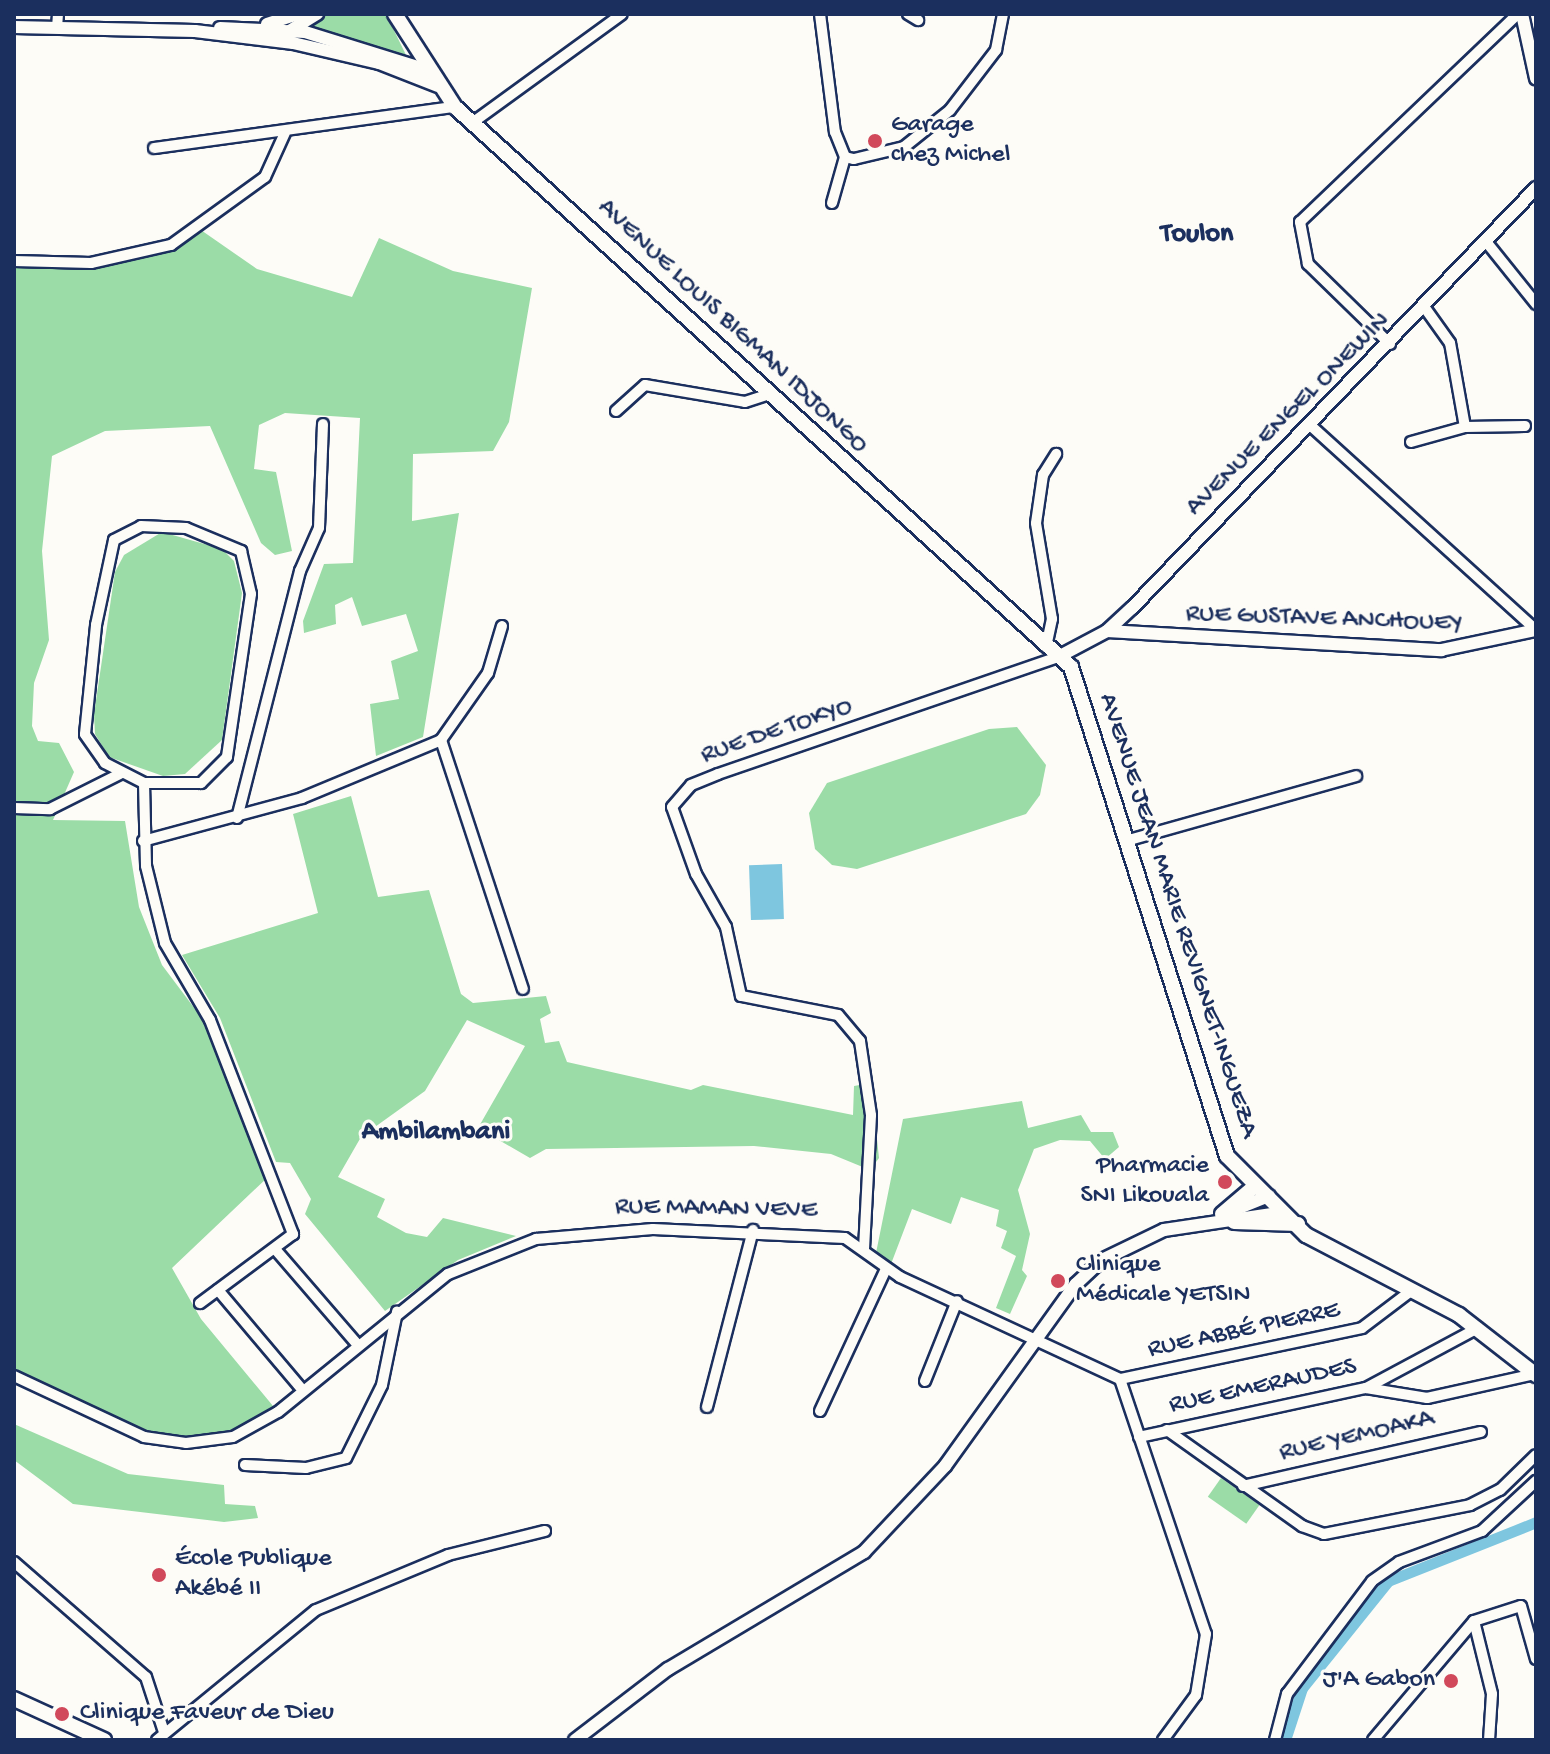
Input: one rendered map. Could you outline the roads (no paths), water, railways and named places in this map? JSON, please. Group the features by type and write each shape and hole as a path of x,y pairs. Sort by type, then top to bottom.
{"main road":[{"name":"AVENUE LOUIS BIGMAN IDJONGO","path":"395,14 427,70 455,107 1058,657"},
{"name":"AVENUE JEAN MARIE REVIGNET-INGUEZA","path":"1058,657 1080,692 1129,840 1217,1132 1254,1187"},
{"path":"1228,1218 1254,1187 1269,1196 1326,1249 1412,1290 1478,1328 1536,1374"},
{"path":"1228,1218 1298,1224"},
{"path":"14,1699 104,1740"}],"street":[{"path":"242,28 298,14"},
{"path":"266,39 291,30 317,14"},
{"path":"472,123 622,14"},
{"path":"820,14 845,157 832,203"},
{"path":"845,157 894,152 950,110 996,50 1003,14"},
{"path":"1390,344 1308,264 1300,222 1520,14 1536,78"},
{"path":"14,27 57,21 266,39 350,54 438,86"},
{"path":"195,31 242,28 291,30 427,70"},
{"path":"154,148 285,133 455,107"},
{"path":"14,261 91,263 171,245 265,177 285,133"},
{"name":"AVENUE ENGEL ONEWIN","path":"1058,657 1107,631 1533,202 1536,188"},
{"path":"1488,244 1536,304"},
{"path":"1425,308 1450,343 1465,427"},
{"path":"616,411 645,385 745,402 769,394"},
{"path":"237,818 300,571 319,528 323,424"},
{"path":"1310,425 1536,630"},
{"path":"1411,442 1465,427 1525,426"},
{"path":"1046,647 1052,619 1036,523 1043,475 1056,454"},
{"path":"141,526 186,528 224,540 244,555 252,577 227,757 201,783 144,783 120,774 90,746 83,716 114,540 141,526"},
{"path":"143,841 237,818 374,772 441,740 488,673 502,626"},
{"name":"RUE GUSTAVE ANCHOUEY","path":"1107,631 1454,650 1536,630"},
{"name":"RUE DE TOKYO","path":"864,1249 871,1115 860,1041 838,1015 741,996 726,927 696,874 672,807 691,785 718,774 1058,657"},
{"path":"441,740 523,989"},
{"path":"14,808 50,809 120,774"},
{"path":"1129,840 1356,776"},
{"path":"144,783 143,841 165,943 210,1020 276,1180 293,1234 200,1303"},
{"path":"1228,1218 1269,1196"},
{"path":"575,1740 668,1669 864,1552 952,1456 1102,1260 1164,1230 1284,1212"},
{"path":"707,1407 753,1230"},
{"name":"RUE MAMAN VEVE","path":"14,1376 144,1437 186,1443 233,1437 278,1412 300,1387 356,1343 471,1262 536,1239 587,1231 753,1230 827,1233 864,1249 886,1269 1040,1338 1120,1379"},
{"path":"275,1249 356,1343"},
{"path":"820,1411 886,1269"},
{"path":"218,1290 300,1387"},
{"name":"RUE ABBÉ PIERRE","path":"1120,1379 1362,1328 1412,1290"},
{"path":"925,1381 957,1301"},
{"path":"245,1465 306,1468 346,1458 382,1385 397,1312"},
{"name":"RUE EMERAUDES","path":"1139,1437 1366,1388 1478,1328"},
{"path":"1366,1388 1427,1398 1536,1374"},
{"path":"1120,1379 1206,1634 1196,1695 1163,1740"},
{"path":"1167,1430 1302,1526 1334,1534 1470,1505 1500,1490 1536,1455"},
{"name":"RUE YEMOAKA","path":"1243,1486 1481,1432"},
{"path":"1275,1740 1287,1694 1372,1581 1399,1562 1482,1531 1536,1481"},
{"path":"14,1562 146,1677 161,1736 316,1610 448,1555 545,1531"},
{"path":"1373,1740 1474,1621 1521,1606 1536,1659"},
{"path":"1474,1621 1492,1694 1489,1740"}],"water":[{"path":"782,864 784,919 751,920 749,865"}],"waterway":[{"path":"1285,1740 1302,1688 1388,1581 1536,1522"}],"place":[{"name":"Garage chez Michel","path":"875,141"},
{"name":"Pharmacie SNI Likouala","path":"1225,1182"},
{"name":"Clinique Médicale YETSIN","path":"1058,1281"},
{"name":"École Publique Akébé II","path":"159,1575"},
{"name":"J'A Gabon","path":"1451,1681"},
{"name":"Clinique Faveur de Dieu","path":"62,1714"}],"district":[{"name":"Toulon","path":"1197,235"},
{"name":"Ambilambani","path":"436,1133"}]}
